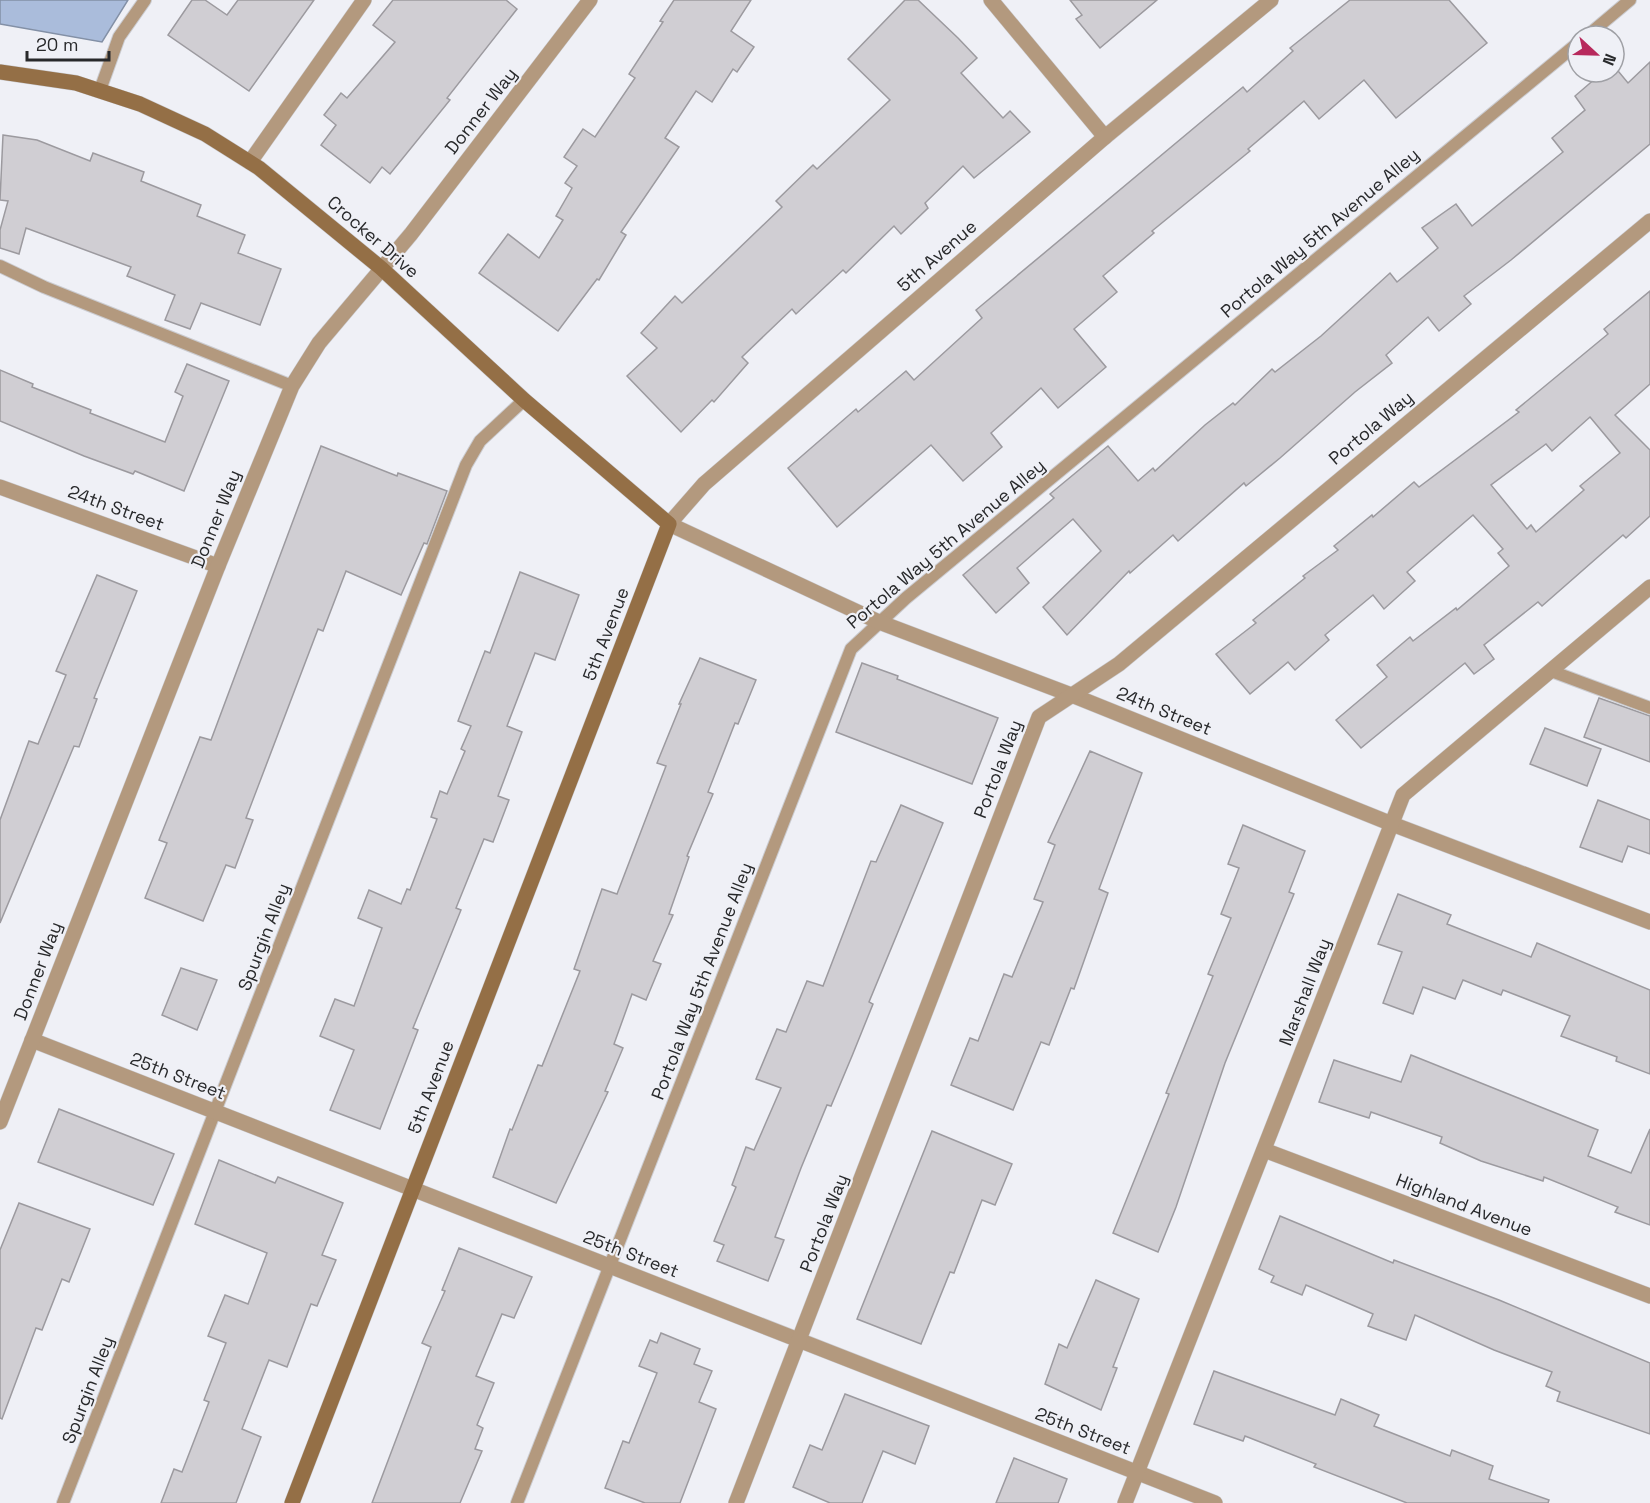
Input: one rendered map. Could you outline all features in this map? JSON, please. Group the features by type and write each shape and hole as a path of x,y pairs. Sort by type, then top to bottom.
{"street":[{"path":"250,162 363,0"},
{"name":"Donner Way","path":"0,1122 218,566 292,386 319,343 411,234 590,0"},
{"path":"991,0 1105,137"},
{"name":"5th Avenue","path":"292,1503 669,524 704,483 1105,137 1271,0"},
{"name":"Crocker Drive","path":"0,72 76,83 100,90 173,117 206,134 250,162 381,268 524,400 669,524"},
{"name":"Portola Way","path":"736,1503 1039,717 1074,696 1119,664 1650,221"},
{"name":"24th Street","path":"0,487 218,566"},
{"name":"24th Street","path":"669,524 879,622 1074,696 1392,824 1650,922"},
{"name":"Marshall Way","path":"1125,1503 1403,795 1650,587"},
{"name":"25th Street","path":"32,1040 1215,1503"},
{"name":"Highland Avenue","path":"1264,1150 1650,1296"}],"lane":[{"path":"100,90 119,37 145,0"},
{"path":"1601,24 1630,0"},
{"name":"Portola Way 5th Avenue Alley","path":"517,1503 851,649 879,622 1566,53"},
{"path":"0,266 44,287 292,386"},
{"name":"Spurgin Alley","path":"63,1503 466,465 480,441 524,400"},
{"path":"1551,671 1650,708"}],"water":[{"path":"0,0 128,0 102,42 0,24"}],"building":[{"path":"192,0 205,0 227,15 238,0 314,0 249,91 168,35"},
{"path":"393,0 506,0 517,9 447,98 450,100 390,174 382,167 370,183 321,145 336,125 324,115 341,93 347,98 395,42 373,25"},
{"path":"674,0 751,0 731,31 754,47 737,72 733,69 712,102 696,91 665,138 679,147 621,232 626,235 599,280 597,279 558,331 479,273 508,234 539,258 563,220 556,216 572,188 565,183 577,166 564,157 583,129 595,137 635,78 629,74 663,22 660,21"},
{"path":"905,0 918,0 977,58 961,73 1003,118 1010,111 1030,132 974,178 963,166 925,203 928,208 901,234 894,226 846,273 843,270 796,314 792,309 742,357 748,363 714,402 712,400 681,432 627,376 657,348 641,333 675,296 682,303 782,207 776,201 813,165 817,169 890,100 848,59"},
{"path":"1070,0 1157,0 1100,48 1076,19 1082,15"},
{"path":"1350,0 1449,0 1487,43 1396,118 1364,80 1319,119 1304,101 1248,149 1250,151 1152,231 1154,233 1103,276 1117,292 1074,329 1106,367 1058,408 1041,388 991,433 1002,447 963,481 931,445 837,527 788,468 856,409 858,412 906,371 914,380 982,318 976,310 1243,87 1247,92 1293,51 1290,48"},
{"path":"1650,62 1650,144 1511,260 1464,296 1471,304 1439,331 1428,317 1386,355 1392,363 1246,486 1244,483 1178,541 1173,535 1130,573 1129,571 1067,635 1043,607 1101,551 1073,519 1017,568 1029,583 996,613 963,575 1054,498 1050,494 1108,446 1138,481 1153,468 1155,471 1205,425 1233,403 1235,405 1272,369 1275,372 1321,336 1390,273 1397,282 1438,248 1422,228 1456,204 1472,226 1563,152 1552,138 1585,110 1575,96 1589,84 1626,84 1626,81 1628,83"},
{"path":"3,135 37,140 90,161 93,153 144,172 141,181 201,205 197,216 245,235 238,253 281,269 260,325 201,303 190,329 165,320 175,295 127,276 131,267 26,228 19,254 0,248 0,230 8,201 0,200"},
{"path":"1650,291 1650,384 1615,415 1650,450 1650,516 1626,538 1623,535 1542,606 1538,602 1484,645 1494,659 1474,674 1465,663 1361,748 1336,720 1387,677 1377,665 1410,637 1413,641 1456,608 1457,610 1509,566 1498,553 1503,549 1473,515 1407,572 1415,581 1384,609 1373,595 1325,635 1329,640 1295,670 1288,662 1250,694 1216,654 1256,623 1253,620 1305,578 1303,576 1338,550 1334,546 1372,515 1373,517 1414,482 1419,487 1519,412 1516,410 1608,334 1604,329","holes":["1590,417 1620,453 1580,486 1584,490 1536,532 1531,525 1527,529 1491,485 1546,444 1552,451"]},
{"path":"187,364 229,381 184,491 135,471 133,474 84,456 0,421 0,370 33,384 32,387 91,410 90,413 165,442 183,396 175,392"},
{"path":"321,446 397,476 398,473 447,491 427,544 424,543 401,595 346,571 323,631 318,629 246,818 253,820 235,868 226,865 203,921 145,898 167,843 159,840 200,737 211,740"},
{"path":"520,572 579,595 555,660 535,653 507,726 522,732 498,796 509,800 493,842 484,839 456,908 461,910 413,1028 418,1030 380,1129 330,1110 354,1050 320,1036 335,999 354,1006 382,928 358,918 369,890 401,904 407,889 410,890 437,819 431,817 440,791 447,794 465,751 461,749 471,726 458,721 485,651 490,653"},
{"path":"97,575 137,591 94,698 97,699 79,747 74,746 0,923 0,820 29,741 38,744 66,675 56,671"},
{"path":"700,658 756,680 738,724 735,723 708,792 713,794 687,856 689,857 669,914 673,915 653,961 661,964 646,1000 632,994 614,1044 623,1048 605,1091 608,1092 556,1203 493,1177 510,1129 512,1130 538,1065 542,1066 580,971 574,969 602,889 617,894 666,766 657,763 681,704 679,704"},
{"path":"862,663 998,718 972,784 836,732"},
{"path":"1599,698 1650,716 1650,762 1584,737"},
{"path":"1545,728 1601,749 1587,786 1530,764"},
{"path":"1090,751 1142,773 1099,889 1108,893 1074,989 1071,988 1049,1045 1041,1042 1013,1110 951,1085 970,1038 978,1041 1004,974 1012,977 1043,902 1034,899 1055,845 1048,842"},
{"path":"1598,800 1650,820 1650,854 1628,846 1622,862 1580,847"},
{"path":"901,805 943,823 869,1002 873,1004 852,1056 831,1106 827,1105 801,1168 775,1237 784,1240 768,1281 717,1261 724,1245 714,1241 736,1187 732,1185 746,1147 754,1150 781,1088 756,1079 777,1029 786,1032 807,981 823,986 871,861 876,862"},
{"path":"1243,825 1305,851 1289,892 1294,894 1225,1063 1176,1207 1158,1252 1113,1233 1213,976 1208,974 1231,918 1221,914 1239,868 1228,864"},
{"path":"1398,894 1451,915 1447,924 1531,957 1537,943 1650,990 1650,1074 1616,1061 1617,1057 1561,1036 1570,1016 1503,990 1501,995 1463,980 1455,999 1423,987 1413,1014 1383,1003 1402,952 1378,944"},
{"path":"181,968 217,980 197,1030 162,1015"},
{"path":"1411,1055 1598,1130 1588,1156 1631,1173 1650,1129 1650,1225 1615,1212 1618,1207 1544,1177 1543,1181 1481,1161 1440,1143 1442,1137 1371,1112 1369,1118 1319,1102 1334,1060 1401,1082"},
{"path":"59,1109 174,1154 153,1205 38,1162"},
{"path":"932,1131 1012,1164 995,1205 982,1200 954,1273 950,1272 921,1344 857,1319"},
{"path":"219,1160 275,1183 278,1177 343,1203 322,1255 336,1260 317,1306 311,1304 287,1367 269,1360 242,1429 261,1437 236,1503 161,1503 174,1469 182,1472 209,1402 204,1400 226,1343 208,1336 225,1295 248,1304 267,1253 195,1224"},
{"path":"19,1203 90,1229 69,1282 62,1279 42,1330 36,1328 2,1419 0,1418 0,1250"},
{"path":"1280,1216 1393,1263 1394,1260 1499,1300 1650,1363 1650,1434 1557,1401 1560,1392 1546,1386 1552,1372 1494,1350 1415,1315 1406,1340 1368,1326 1373,1314 1306,1285 1302,1295 1271,1282 1274,1276 1259,1269"},
{"path":"459,1248 532,1277 514,1318 502,1314 476,1376 494,1383 477,1425 483,1428 475,1449 482,1451 460,1503 372,1503 431,1347 422,1343 445,1291 442,1290"},
{"path":"1096,1280 1139,1299 1113,1367 1117,1368 1101,1410 1045,1384 1059,1344 1067,1348"},
{"path":"661,1333 700,1349 694,1364 712,1371 699,1402 716,1409 680,1503 645,1503 605,1488 623,1441 629,1443 657,1373 639,1366 650,1340 657,1343"},
{"path":"1214,1371 1335,1415 1341,1399 1379,1415 1374,1426 1450,1456 1452,1450 1493,1466 1489,1479 1549,1500 1548,1503 1407,1503 1314,1467 1316,1464 1245,1436 1243,1441 1194,1424"},
{"path":"845,1394 929,1426 915,1464 883,1451 862,1503 830,1503 793,1487 810,1445 822,1450"},
{"path":"1014,1458 1067,1479 1058,1503 996,1503"}]}
